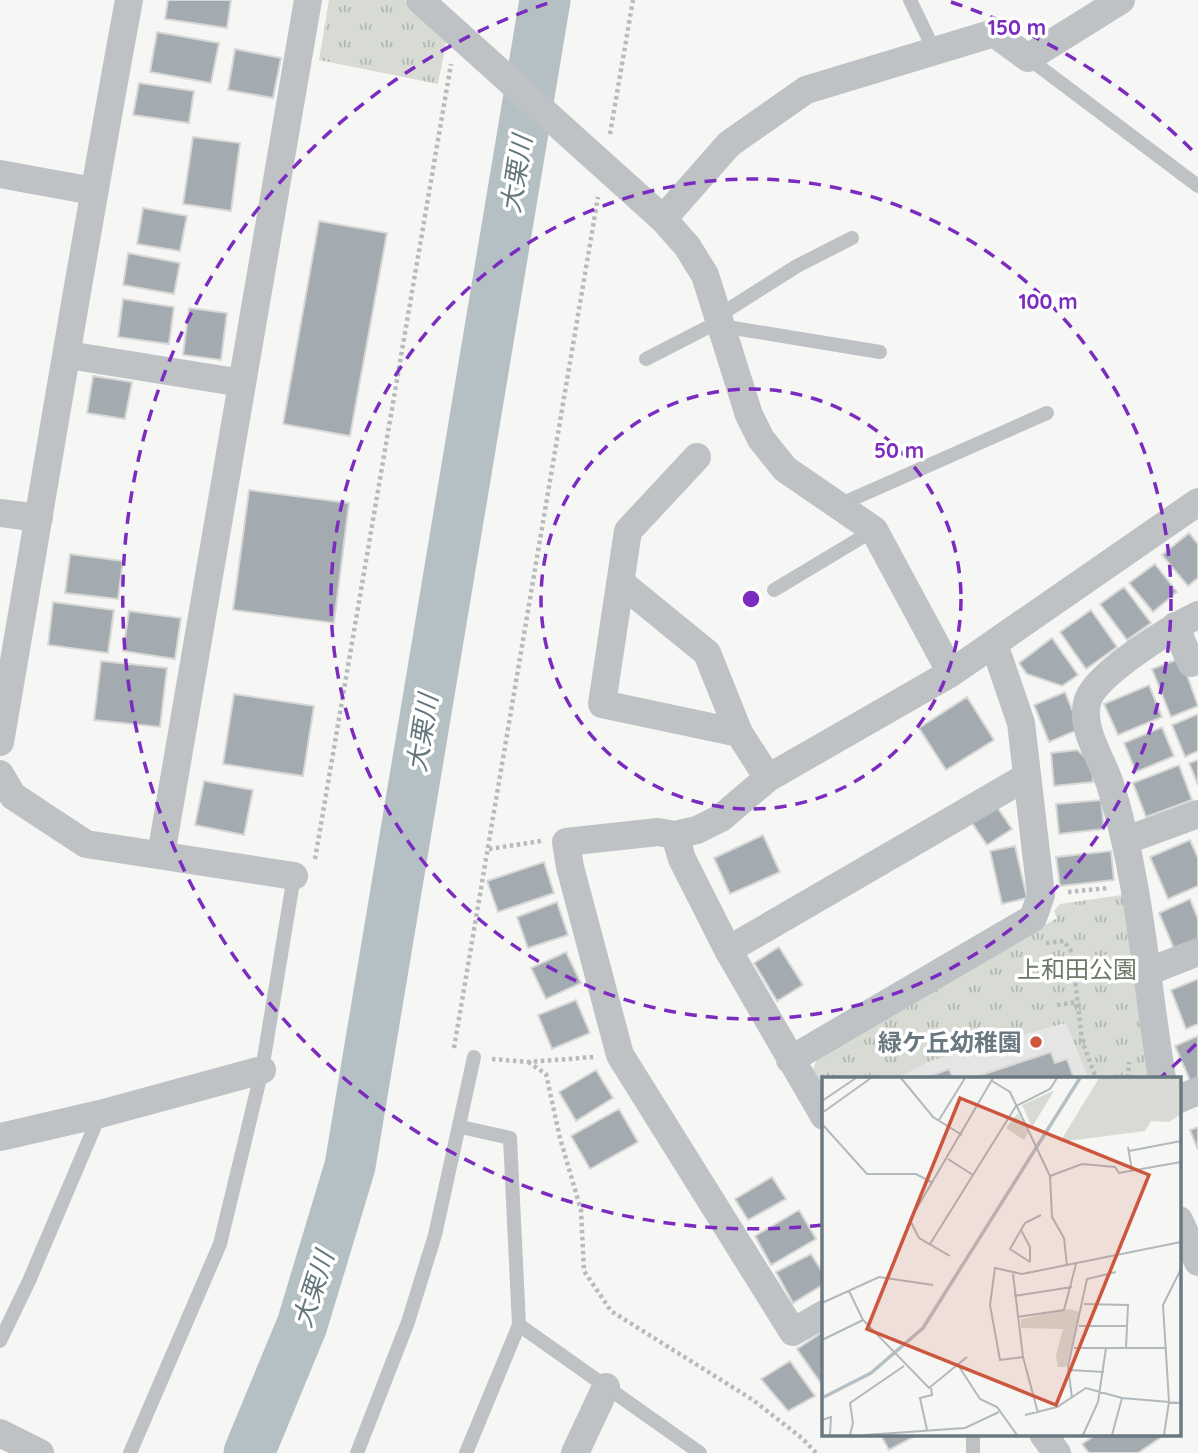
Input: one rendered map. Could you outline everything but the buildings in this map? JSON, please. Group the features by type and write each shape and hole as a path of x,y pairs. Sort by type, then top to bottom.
{"street":[{"path":"0,742 68,355 93,191 129,0"},
{"path":"161,855 308,0"},
{"path":"420,0 458,47 601,149 687,246 705,275 749,415 761,439 785,469 874,530 951,673"},
{"path":"663,219 729,144 806,90 994,33 1028,58 1091,8 1121,0"},
{"path":"0,174 93,191"},
{"path":"68,355 242,383"},
{"path":"697,457 628,531 602,704 739,733"},
{"path":"822,1315 793,1332 620,1055 569,867 566,842 658,832 676,835 698,830 722,818 768,778 951,673 1198,502"},
{"path":"0,513 39,518"},
{"path":"620,582 707,653 739,733 768,778"},
{"path":"1162,1077 1127,840 1109,780 1089,733 1087,702 1098,683 1186,620 1191,663"},
{"path":"790,1060 1033,918 1041,895 1021,723 994,644"},
{"path":"0,774 13,796 86,844 304,870"},
{"path":"728,950 1026,777"},
{"path":"1127,840 1198,814"},
{"path":"676,835 682,859 728,950 822,1113"},
{"path":"1145,973 1198,952"},
{"path":"0,1137 100,1114 262,1070"},
{"path":"1180,1099 1198,1091"},
{"path":"1188,1230 1198,1262"},
{"path":"575,1453 606,1387"},
{"path":"0,1433 40,1453"},
{"path":"1044,1436 1057,1453"}],"lane":[{"path":"910,0 934,50"},
{"path":"1028,58 1198,186"},
{"path":"646,359 720,321 797,265 852,238"},
{"path":"720,321 880,352"},
{"path":"839,505 1046,413"},
{"path":"774,590 874,530"},
{"path":"130,1453 220,1244 262,1070 304,870"},
{"path":"356,1453 408,1322 435,1236 461,1127 474,1057"},
{"path":"0,1341 29,1281 100,1114"},
{"path":"461,1127 510,1138 519,1325 467,1453"},
{"path":"519,1325 700,1453"}],"path":[{"path":"601,149 633,0"},
{"path":"304,870 458,47"},
{"path":"452,1058 599,189"},
{"path":"489,849 537,841"},
{"path":"1041,895 1133,886"},
{"path":"1035,948 1064,941 1072,952 1082,1041 1095,1077"},
{"path":"1057,1005 1078,1002"},
{"path":"474,1057 528,1062 620,1055"},
{"path":"528,1062 546,1074 560,1138 581,1210 584,1271 611,1311 753,1400 803,1438 816,1453"}],"shaded area":[{"name":"緑ケ丘幼稚園","path":"1067,1023 1088,1077 900,1077 930,1061"}],"green space":[{"path":"329,0 404,0 447,37 438,84 319,60"},
{"name":"上和田公園","path":"1122,895 1128,903 1148,1077 1088,1077 1066,1023 930,1061 900,1077 822,1077 822,1088 812,1072 817,1059 1057,918 1054,911 1060,904"}],"waterway":[{"name":"大栗川","path":"249,1453 302,1325 350,1166 545,0"}],"place":[{"name":"緑ケ丘幼稚園","path":"1036,1042"}]}
